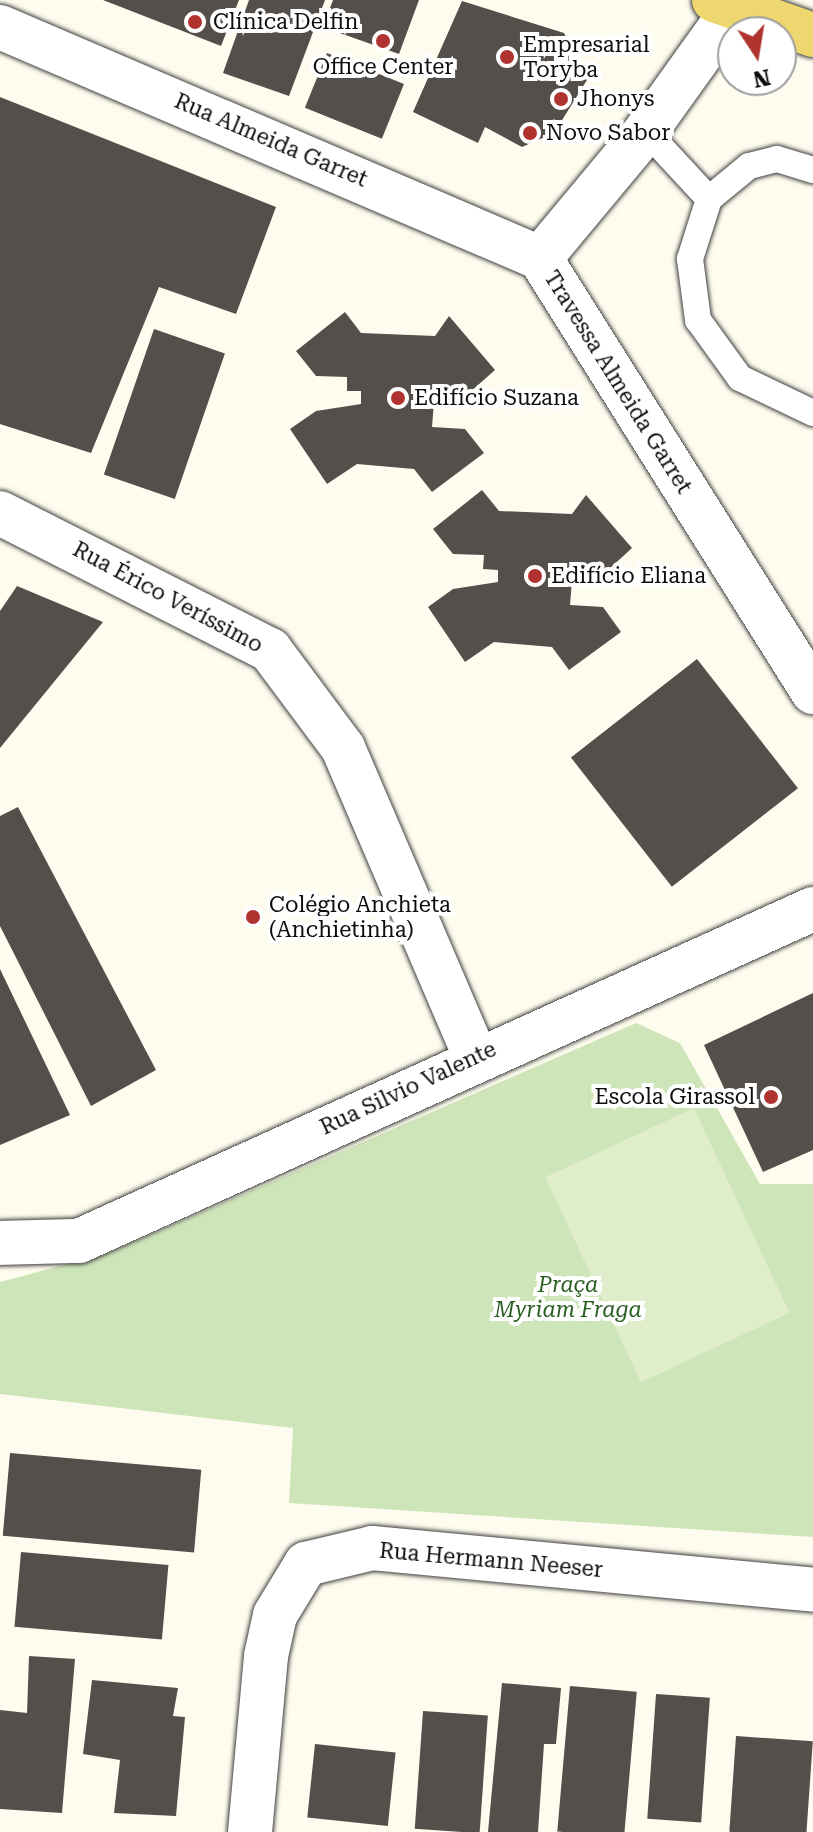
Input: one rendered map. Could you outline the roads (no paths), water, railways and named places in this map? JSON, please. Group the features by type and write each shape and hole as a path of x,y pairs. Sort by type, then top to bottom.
{"main road":[{"path":"724,4 813,35"}],"street":[{"name":"Travessa Almeida Garret","path":"724,4 646,131 540,258 813,692"},
{"name":"Rua Almeida Garret","path":"0,27 540,258"},
{"name":"Rua Érico Veríssimo","path":"0,513 270,650 343,748 475,1056"},
{"name":"Rua Silvio Valente","path":"0,1243 79,1241 475,1056 813,909"},
{"name":"Rua Hermann Neeser","path":"250,1832 269,1642 286,1589 306,1564 372,1548 813,1590"}],"lane":[{"path":"646,131 709,199"},
{"path":"813,170 777,159 749,166 709,199 690,259 698,320 740,378 813,413"}],"place":[{"name":"Clínica Delfin","path":"195,22"},
{"name":"Office Center","path":"383,41"},
{"name":"Empresarial Toryba","path":"507,57"},
{"name":"Jhonys","path":"561,99"},
{"name":"Novo Sabor","path":"530,133"},
{"name":"Edifício Suzana","path":"398,398"},
{"name":"Edifício Eliana","path":"535,576"},
{"name":"Colégio Anchieta (Anchietinha)","path":"253,917"},
{"name":"Escola Girassol","path":"771,1097"}],"park label":[{"name":"Praça Myriam Fraga","path":"568,1296"}]}
